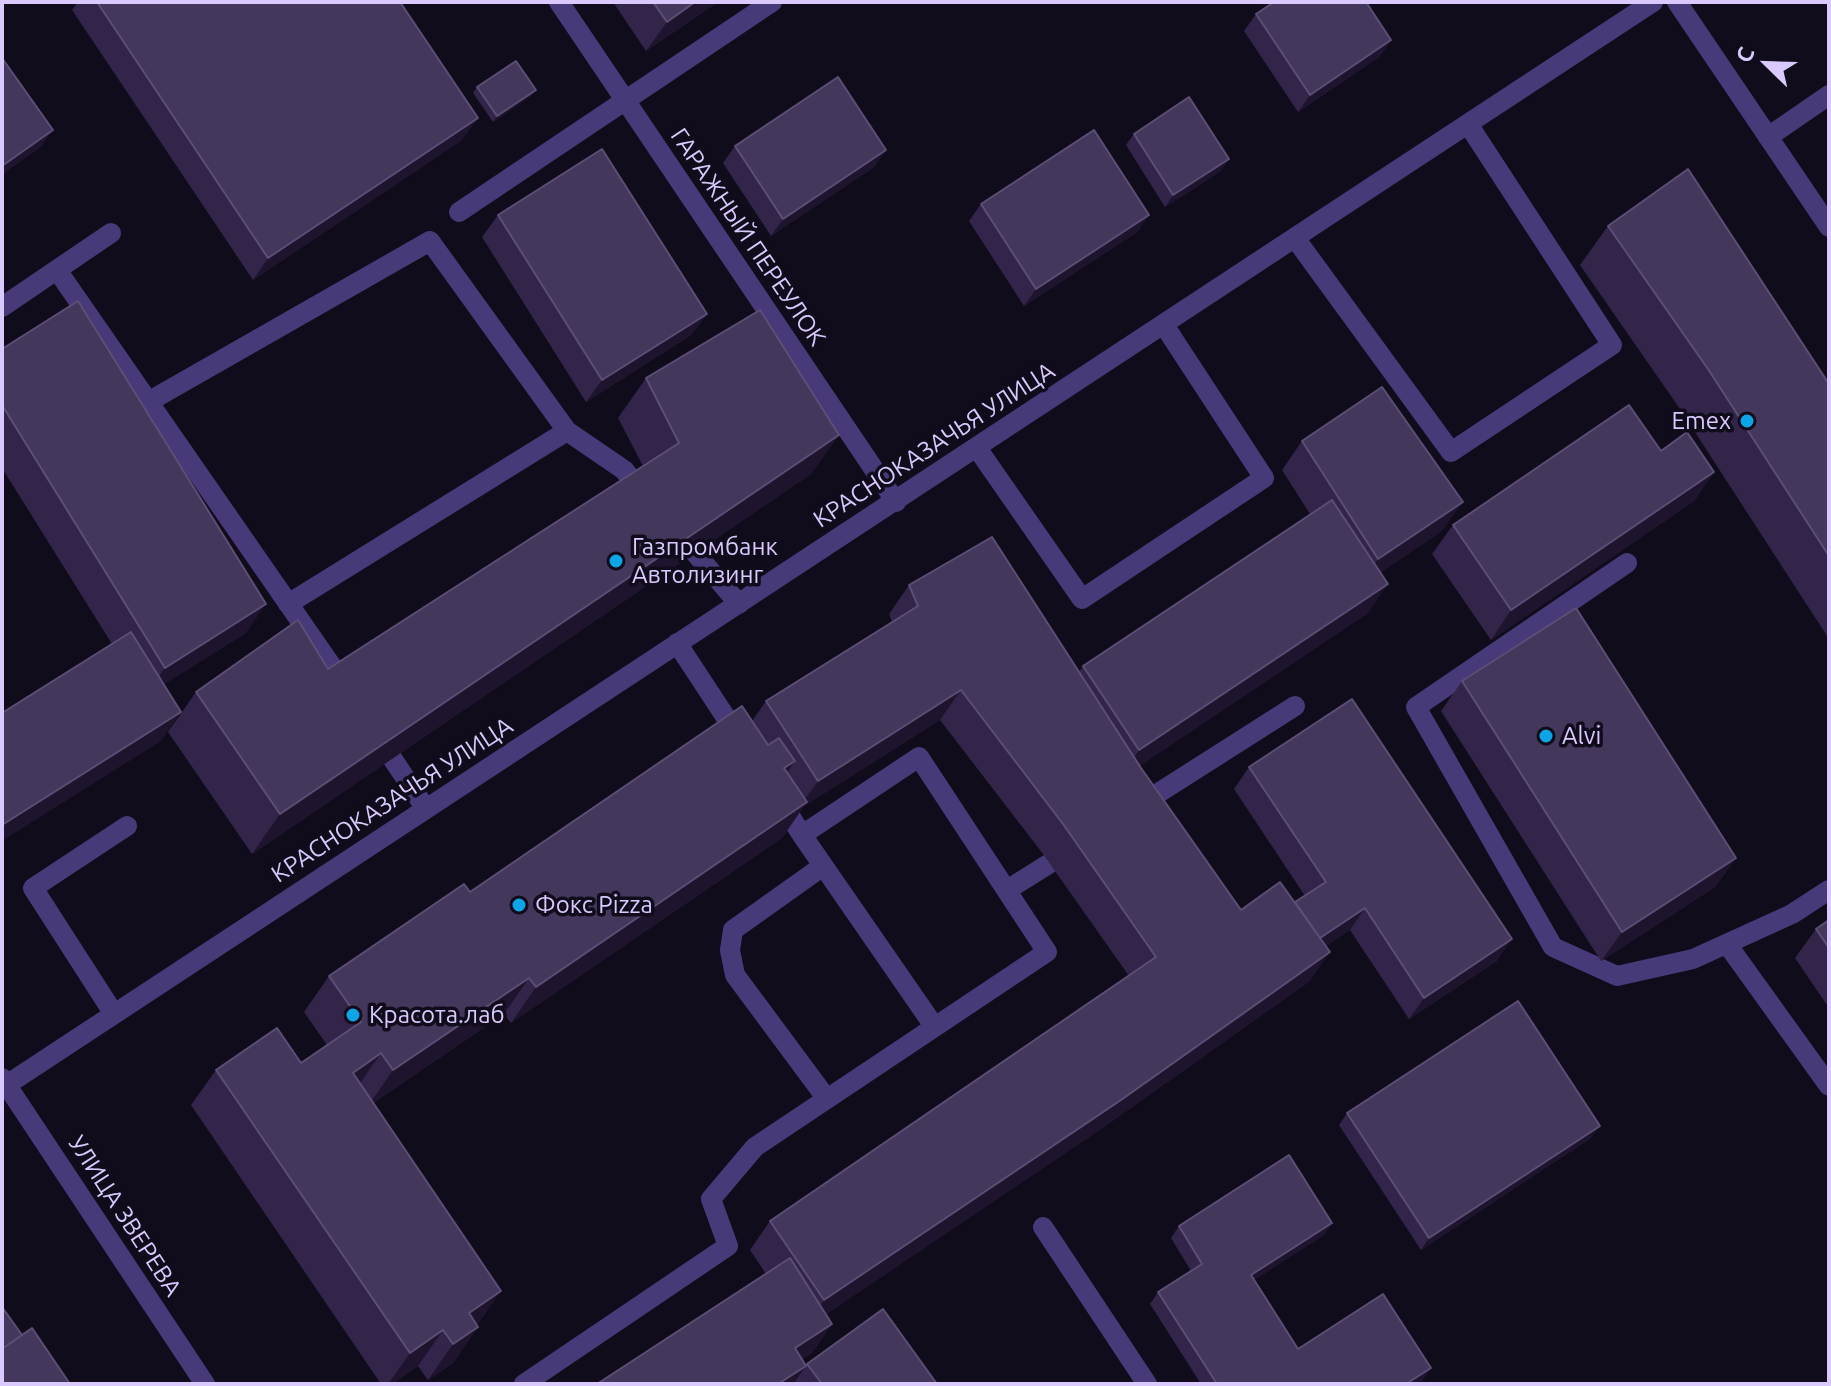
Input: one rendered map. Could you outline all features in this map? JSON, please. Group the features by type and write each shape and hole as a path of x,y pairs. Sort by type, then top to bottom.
{"street":[{"name":"ГАРАЖНЫЙ ПЕРЕУЛОК","path":"559,2 896,502"},
{"path":"459,212 772,2"},
{"name":"КРАСНОКАЗАЧЬЯ УЛИЦА","path":"4,1083 896,502 1653,2"},
{"path":"1677,2 1829,227"},
{"path":"1768,137 1829,95"},
{"path":"1295,238 1451,452 1476,436 1612,345 1468,124"},
{"path":"2,307 111,233"},
{"path":"148,402 430,241 567,431 624,470 739,604"},
{"path":"57,270 342,681"},
{"path":"977,448 1082,599 1264,478 1164,325"},
{"path":"288,604 567,431"},
{"path":"1627,563 1416,707 1553,947 1617,976 1693,959 1792,914 1829,890"},
{"path":"677,643 752,759"},
{"path":"1125,815 1295,706"},
{"path":"524,1384 728,1246 711,1199 755,1147 1047,952 919,757 802,835"},
{"path":"392,758 426,809"},
{"path":"769,784 934,1026"},
{"path":"114,1014 33,888 127,826"},
{"path":"1007,890 1085,840"},
{"path":"823,866 733,930 730,950 735,975 827,1099"},
{"path":"1727,944 1829,1086"},
{"name":"УЛИЦА ЗВЕРЕВА","path":"4,1083 205,1384"},
{"path":"1043,1227 1147,1384"}],"building":[{"path":"97,2 400,2 478,118 268,258"},
{"path":"653,2 695,2 667,22"},
{"path":"1274,2 1366,2 1391,40 1310,95 1256,14"},
{"path":"2,58 53,130 2,166"},
{"path":"516,61 536,90 497,116 477,87"},
{"path":"838,77 886,150 783,219 735,146"},
{"path":"1189,97 1229,159 1173,195 1134,134"},
{"path":"1094,130 1149,215 1036,289 981,204"},
{"path":"602,149 707,314 602,380 498,215"},
{"path":"1688,169 1829,384 1829,556 1708,369 1608,226"},
{"path":"78,301 266,604 165,668 2,405 2,349"},
{"path":"760,310 839,435 280,814 196,692 298,620 328,669 679,443 646,378"},
{"path":"1382,387 1463,502 1378,559 1302,441"},
{"path":"1629,405 1661,451 1687,432 1714,472 1511,610 1453,525"},
{"path":"1332,500 1388,584 1139,750 1083,666"},
{"path":"992,537 1141,768 1241,910 1280,882 1330,952 1121,1100 824,1300 770,1221 1156,957 1063,824 961,690 818,781 766,701 918,606 909,585"},
{"path":"1576,608 1736,858 1622,932 1462,681"},
{"path":"131,632 181,712 2,825 2,713"},
{"path":"1352,699 1512,939 1424,998 1365,908 1320,938 1295,902 1326,882 1249,767"},
{"path":"742,706 768,745 779,738 795,761 784,768 807,802 536,987 529,978 393,1070 381,1053 353,1073 501,1291 469,1313 478,1327 453,1344 443,1330 410,1353 216,1070 277,1028 301,1063 361,1022 329,976 464,884 470,892"},
{"path":"1829,920 1829,948 1816,929"},
{"path":"1518,1001 1600,1126 1429,1238 1347,1113"},
{"path":"1289,1155 1332,1223 1251,1275 1298,1349 1383,1294 1431,1368 1406,1384 1217,1384 1158,1292 1202,1264 1179,1226"},
{"path":"790,1258 832,1324 795,1348 806,1366 778,1384 597,1384"},
{"path":"2,1307 22,1335 2,1349"},
{"path":"883,1309 937,1384 822,1384 807,1364"},
{"path":"32,1328 70,1384 2,1384 2,1349"}],"place":[{"name":"Emex","path":"1747,421"},
{"name":"Газпромбанк Автолизинг","path":"616,561"},
{"name":"Alvi","path":"1546,736"},
{"name":"Фокс Pizza","path":"519,905"},
{"name":"Красота.лаб","path":"353,1015"}]}
